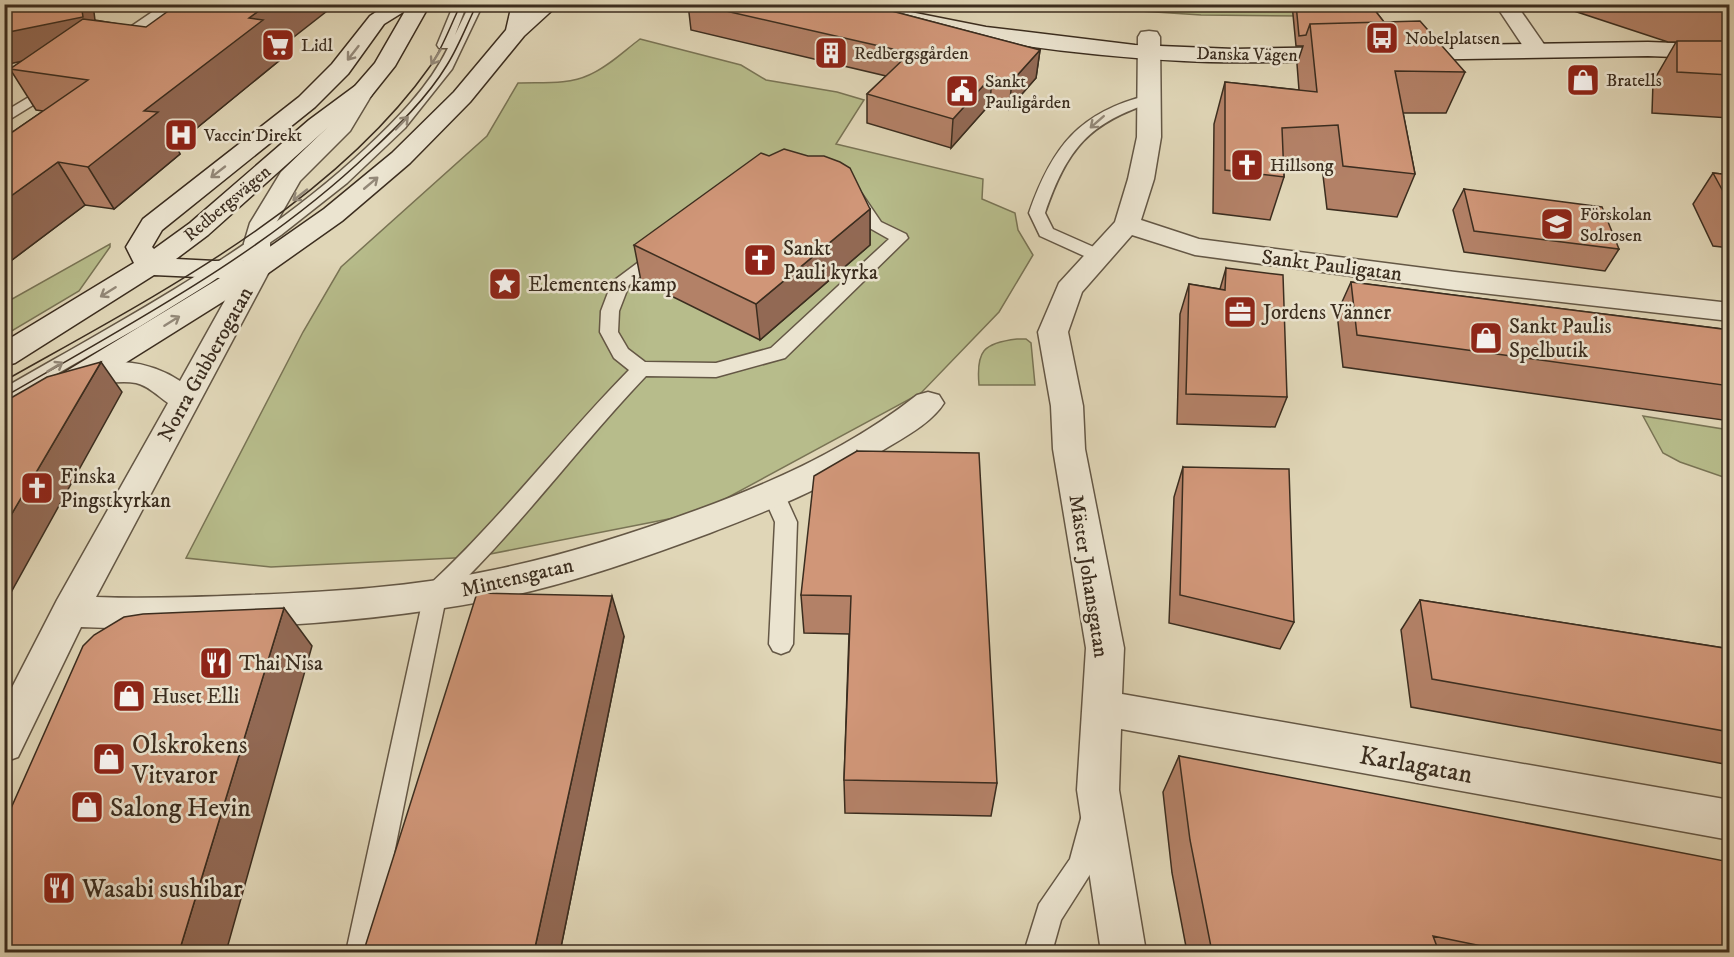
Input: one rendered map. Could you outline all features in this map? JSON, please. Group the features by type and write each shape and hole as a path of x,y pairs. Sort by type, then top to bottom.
{"street":[{"name":"Redbergsvägen","path":"149,266 139,247 152,225 307,102 340,69 377,20 402,4"},
{"name":"Redbergsvägen","path":"4,356 149,266 199,229 317,125 363,91 384,66 420,4"},
{"path":"516,31 522,4"},
{"path":"4,424 85,375 259,245 333,215 408,152 462,97 516,31 549,4"},
{"name":"Danska Vägen","path":"840,4 916,21 973,30 1150,44"},
{"name":"Danska Vägen","path":"910,4 1233,56 1360,46"},
{"path":"1505,4 1532,44"},
{"path":"1532,44 1631,36 1730,39"},
{"path":"1127,224 1141,179 1149,137 1150,44"},
{"path":"1383,46 1532,44 1730,52"},
{"name":"Norra Gubberogatan","path":"4,744 70,611 185,400 290,177 342,126 363,91"},
{"name":"Mäster Johansgatan","path":"1123,952 1098,790 1105,648 1075,484 1067,406 1053,332 1069,289 1127,224"},
{"name":"Sankt Pauligatan","path":"1127,224 1195,247 1455,281 1730,312"},
{"name":"Redbergsvägen","path":"149,266 205,270 259,245"},
{"path":"85,375 136,372 154,378 185,400"},
{"name":"Mintensgatan","path":"70,611 142,614 323,607 493,585 574,564 711,520 774,495 826,470 928,403"},
{"name":"Karlagatan","path":"1102,708 1730,820"}],"lane":[{"path":"106,50 173,4"},
{"path":"259,245 404,100 444,45 461,4"},
{"path":"4,381 205,270 259,245 342,179 404,121 449,64 477,4"},
{"path":"1648,49 1707,64 1730,66"},
{"path":"4,119 68,76"},
{"path":"1099,256 1046,232 1037,213 1043,194 1056,164 1069,147 1106,114 1149,99"},
{"path":"360,952 435,594 475,557 609,402 641,369 716,369 778,353 900,238 879,230 869,219 860,201 851,193 786,177 763,180 745,190 621,282 610,311 609,332 621,353 641,369"},
{"path":"4,397 205,270"},
{"path":"774,495 786,522 781,644"},
{"path":"1038,952 1049,914 1082,865 1098,790"}],"green space":[{"path":"1293,4 1302,16 1201,15 1048,5"},
{"path":"640,39 741,65 766,80 837,92 864,100 836,144 983,179 982,199 1015,213 1018,230 1033,255 999,312 921,393 699,513 475,557 271,567 186,558 303,332 341,267 487,136 518,83 554,82 581,78 603,68"},
{"path":"110,244 79,291 5,335 5,303"},
{"path":"1026,339 1031,343 1035,385 979,385 979,364 984,351 996,343"},
{"path":"1643,416 1729,430 1729,479 1680,462 1663,453"}],"building":[{"path":"4,4 81,4 83,17 4,33"},
{"path":"178,4 268,4 249,18 263,20 144,111 158,112 88,167 58,162 4,201 4,138 88,80 10,69 83,19 146,27"},
{"path":"695,4 865,4 1040,50 1012,81 992,76 953,119 867,94 910,53"},
{"path":"1296,4 1370,4 1384,22 1310,24 1306,35 1299,36"},
{"path":"1420,21 1465,72 1395,71 1415,174 1343,166 1338,125 1282,128 1284,177 1225,170 1225,82 1317,92 1310,24"},
{"path":"1677,41 1730,41 1730,75 1677,72"},
{"path":"784,149 808,156 824,156 850,168 870,209 756,304 634,245 761,153 769,156"},
{"path":"1713,173 1730,175 1730,204"},
{"path":"1464,189 1602,207 1619,249 1474,231"},
{"path":"1226,268 1283,275 1287,397 1186,394 1189,284 1225,290"},
{"path":"1351,282 1730,330 1730,386 1357,335"},
{"path":"101,362 4,527 4,402 47,377"},
{"path":"857,451 979,453 997,783 844,780 851,596 801,595 814,476"},
{"path":"1183,467 1289,469 1294,622 1180,595"},
{"path":"477,593 612,596 534,952 364,950"},
{"path":"1420,600 1730,649 1730,732 1432,679"},
{"path":"284,608 179,952 4,952 4,824 83,646 94,635 124,617 143,614"},
{"path":"1179,756 1730,862 1730,952 1511,952 1433,936 1439,952 1212,952 1190,840"}],"tram line":[{"path":"4,381 178,282 236,245 291,205 343,162 390,116 431,65 461,4"},
{"path":"4,397 194,286 285,223 328,189 390,133 430,89 451,58 477,4"}],"place":[{"name":"Nobelplatsen","path":"1382,38"},
{"name":"Lidl","path":"278,45"},
{"name":"Redbergsgården","path":"831,53"},
{"name":"Bratells","path":"1583,80"},
{"name":"Sankt Pauligården","path":"962,91"},
{"name":"Vaccin Direkt","path":"181,135"},
{"name":"Hillsong","path":"1247,165"},
{"name":"Förskolan Solrosen","path":"1557,224"},
{"name":"Sankt Pauli kyrka","path":"760,260"},
{"name":"Elementens kamp","path":"505,284"},
{"name":"Jordens Vänner","path":"1240,312"},
{"name":"Sankt Paulis Spelbutik","path":"1486,338"},
{"name":"Finska Pingstkyrkan","path":"37,488"},
{"name":"Thai Nisa","path":"216,663"},
{"name":"Huset Elli","path":"129,696"},
{"name":"Olskrokens Vitvaror","path":"109,759"},
{"name":"Salong Hevin","path":"87,807"},
{"name":"Wasabi sushibar","path":"59,888"}]}
